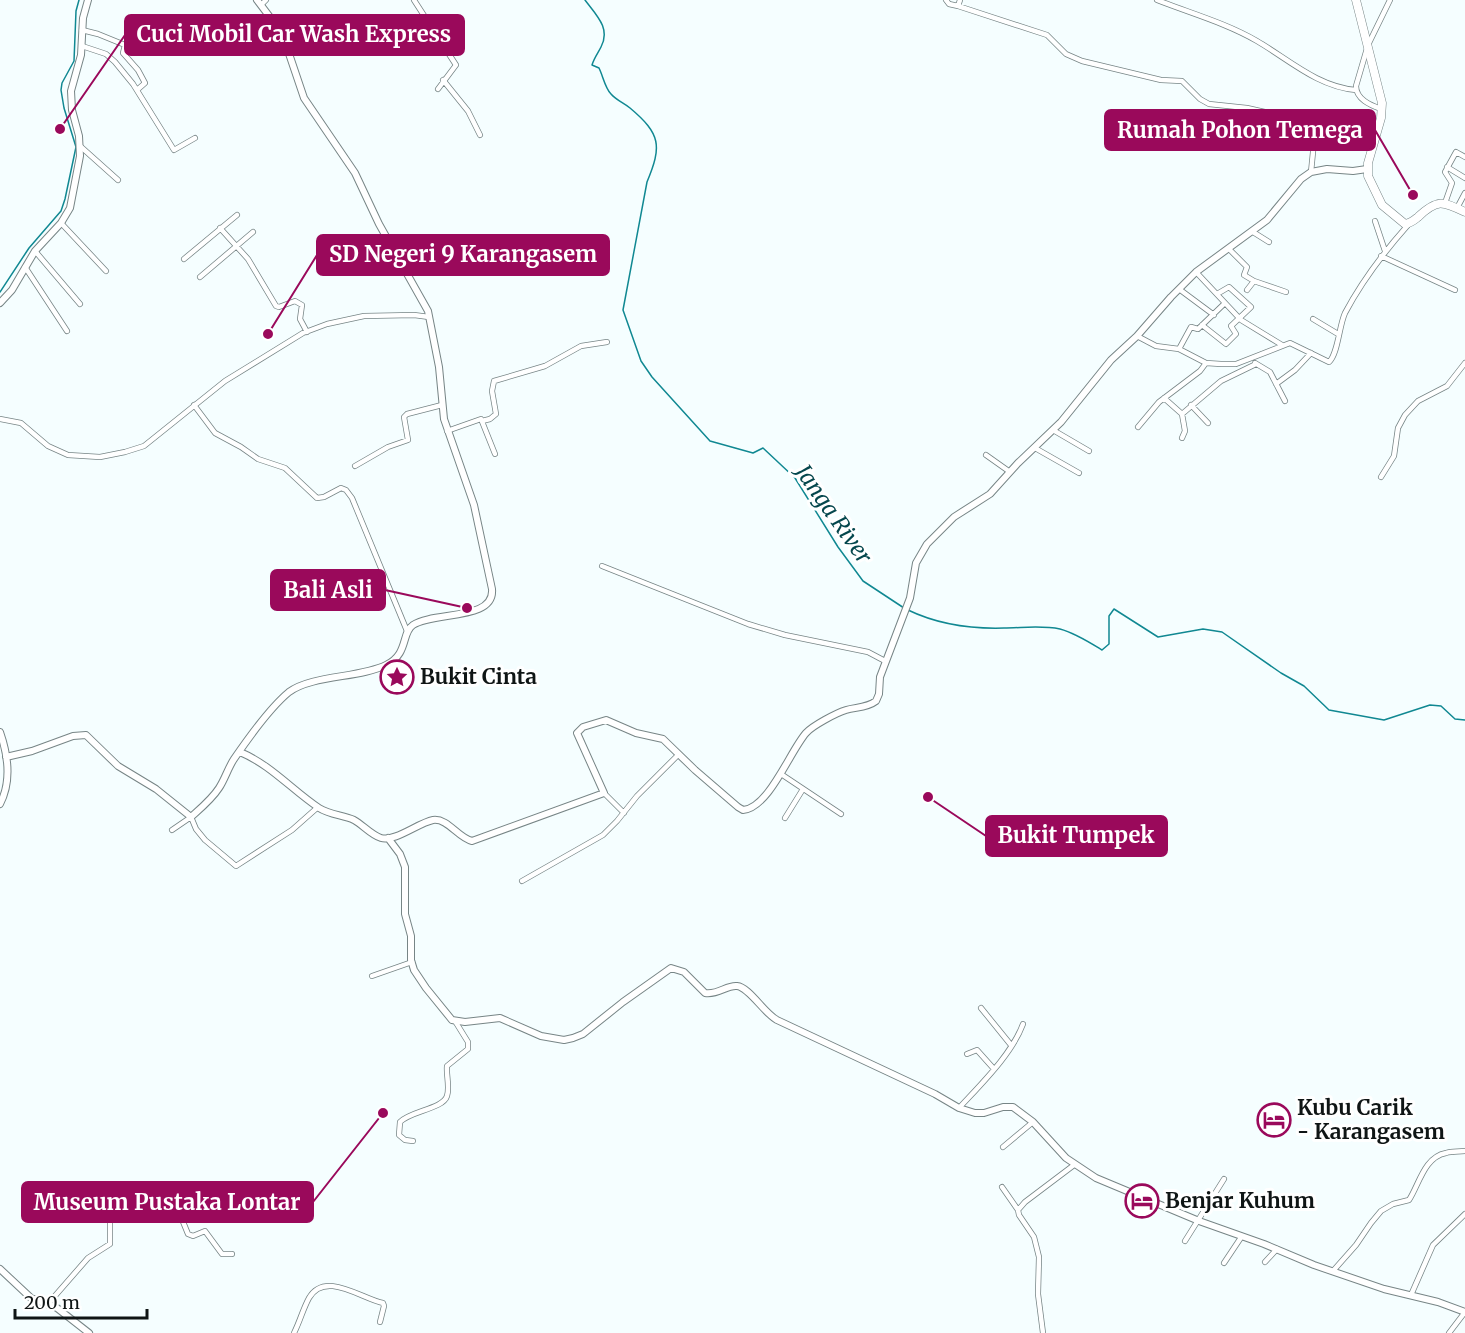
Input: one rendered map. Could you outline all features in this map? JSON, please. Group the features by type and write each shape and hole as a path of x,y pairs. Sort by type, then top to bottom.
{"highway":[{"path":"1356,0 1383,109 1367,169 1373,188 1384,208 1402,223 1410,223 1438,202 1465,212"}],"street":[{"path":"0,303 12,290 35,251 62,223 73,197 80,165 80,146 70,98 82,46 82,30 88,0"},
{"path":"414,0 455,64 438,89"},
{"path":"946,0 949,4 1047,35 1073,58 1161,80 1182,81 1200,99 1209,104 1247,108 1274,114 1308,128 1312,133 1314,147 1311,172"},
{"path":"958,6 960,0"},
{"path":"1157,0 1257,41 1300,69 1330,84 1356,90 1364,101 1383,109"},
{"path":"1356,90 1368,45 1390,0"},
{"path":"172,830 191,818 218,789 234,759 289,693 302,686 384,666 401,653 407,632 413,625 425,620 467,613 485,607 490,603 493,595 474,505 447,430 442,405 440,367 424,302 379,224 355,173 304,98 282,33 261,2"},
{"path":"82,30 125,45 123,53 144,81 144,85 137,90"},
{"path":"82,46 111,57 137,90 174,150 195,138"},
{"path":"443,80 468,111 480,135"},
{"path":"80,146 118,180"},
{"path":"1445,203 1452,183 1445,173 1447,167 1456,152 1465,157"},
{"path":"1447,167 1465,178"},
{"path":"624,813 603,793 578,738 578,730 602,720 611,721 636,733 663,738 743,810 750,809 781,774 807,732 842,711 874,704 878,698 885,661 910,598 913,572 927,544 954,517 990,494 1053,430 1111,360 1137,336 1179,289 1196,272 1271,217 1301,178 1311,172 1331,168 1353,171 1367,169"},
{"path":"1457,208 1465,193"},
{"path":"184,259 237,215"},
{"path":"1374,221 1385,251"},
{"path":"62,223 106,271"},
{"path":"1137,336 1156,346 1179,350 1206,363 1236,364 1290,343 1327,362 1330,361 1334,355 1338,334 1349,306 1381,256 1410,223"},
{"path":"220,228 255,268 278,307 295,301 302,305 300,320 307,332"},
{"path":"200,277 253,232"},
{"path":"1253,232 1269,242"},
{"path":"1229,249 1247,267 1244,275 1254,281 1286,292"},
{"path":"35,251 80,304"},
{"path":"1381,256 1455,290"},
{"path":"24,267 68,332"},
{"path":"1196,272 1239,319 1282,345"},
{"path":"1247,290 1254,281"},
{"path":"1202,325 1226,344 1236,334 1231,327 1250,309 1251,305 1229,287 1217,294"},
{"path":"1179,289 1214,315"},
{"path":"1179,350 1191,327 1197,329 1225,303"},
{"path":"0,419 21,423 48,446 68,455 100,457 126,452 144,446 225,381 307,332 327,324 364,316 429,317"},
{"path":"1313,319 1338,334"},
{"path":"447,430 479,419 482,421 490,419 496,414 492,391 494,381 545,366 581,346 607,342"},
{"path":"1276,384 1295,370 1311,353"},
{"path":"1251,359 1270,372 1285,401"},
{"path":"1138,427 1164,398 1200,371 1206,363"},
{"path":"1381,477 1394,456 1398,428 1405,415 1418,401 1447,386 1465,363"},
{"path":"1182,414 1221,381 1256,364"},
{"path":"1164,398 1182,414 1185,431 1182,438"},
{"path":"195,405 215,433 258,459 285,468 317,498 341,488 346,490 352,498 407,632"},
{"path":"355,466 387,447 408,440 404,417 407,414 442,405"},
{"path":"1191,405 1208,423"},
{"path":"482,421 495,454"},
{"path":"1053,430 1089,450"},
{"path":"1035,448 1079,473"},
{"path":"986,455 1010,472"},
{"path":"602,566 748,624 785,635 868,652 885,661"},
{"path":"0,732 8,779 0,804"},
{"path":"6,757 45,747 73,736 86,735 95,741 114,763 156,789 191,818 205,840 236,866 292,830 318,807"},
{"path":"240,752 273,771 318,807 355,821 378,837 388,838 429,821 437,820 443,822 465,840 479,840 603,793"},
{"path":"522,881 593,842 611,828 637,796 679,754"},
{"path":"781,774 841,814"},
{"path":"785,818 803,789"},
{"path":"388,838 405,867 405,904 414,970 450,1018 455,1021 500,1018 541,1036 564,1040 583,1034 664,971 676,968 684,972 705,993 719,993 730,987 740,986 777,1020 935,1094 958,1108 980,1114 1003,1107 1013,1107 1033,1122 1074,1165 1103,1181 1199,1221 1333,1271 1384,1289 1455,1307 1465,1312 1449,1333"},
{"path":"372,976 412,962"},
{"path":"981,1008 1011,1045"},
{"path":"413,1141 405,1140 399,1135 400,1122 406,1116 444,1100 447,1094 447,1066 468,1049 468,1042 455,1021"},
{"path":"958,1108 994,1069 1023,1024"},
{"path":"967,1054 977,1050 994,1069"},
{"path":"1003,1147 1033,1122"},
{"path":"1333,1271 1356,1245 1375,1216 1388,1206 1409,1200 1430,1164 1446,1153 1465,1151"},
{"path":"1018,1210 1025,1202 1074,1165"},
{"path":"1185,1240 1224,1179"},
{"path":"1002,1187 1034,1237 1039,1257 1038,1294 1042,1333"},
{"path":"47,1305 88,1258 110,1244 110,1213 113,1207 146,1191 165,1191 177,1207 188,1234 193,1236 205,1231 222,1254 232,1254"},
{"path":"1411,1295 1433,1245 1465,1214"},
{"path":"1224,1263 1242,1236"},
{"path":"1265,1262 1277,1249"},
{"path":"0,1269 32,1298 57,1308 89,1333"},
{"path":"294,1333 310,1295 328,1286 348,1290 369,1300 383,1303 380,1322"}],"waterway":[{"path":"0,292 29,248 61,211 65,199 76,147 61,90 62,83 74,61 76,11 79,0"},
{"name":"Janga River","path":"585,0 598,16 604,34 604,40 592,65 599,68 611,94 648,125 656,141 655,159 647,182 623,310 641,361 652,377 710,441 753,453 763,448 795,478 838,547 863,581 904,608"},
{"name":"Janga River","path":"908,610 942,622 967,626 1060,629 1102,650 1109,644 1109,616 1114,609 1158,637 1203,629 1222,632 1304,686 1329,710 1384,720 1430,705 1441,706 1455,719 1465,720"}],"place":[{"name":"Cuci Mobil Car Wash Express","path":"60,129"},
{"name":"Rumah Pohon Temega","path":"1413,195"},
{"name":"SD Negeri 9 Karangasem","path":"268,334"},
{"name":"Bali Asli","path":"467,608"},
{"name":"Bukit Cinta","path":"397,677"},
{"name":"Bukit Tumpek","path":"928,797"},
{"name":"Museum Pustaka Lontar","path":"383,1113"},
{"name":"Kubu Carik - Karangasem","path":"1274,1120"},
{"name":"Benjar Kuhum","path":"1142,1201"}]}
